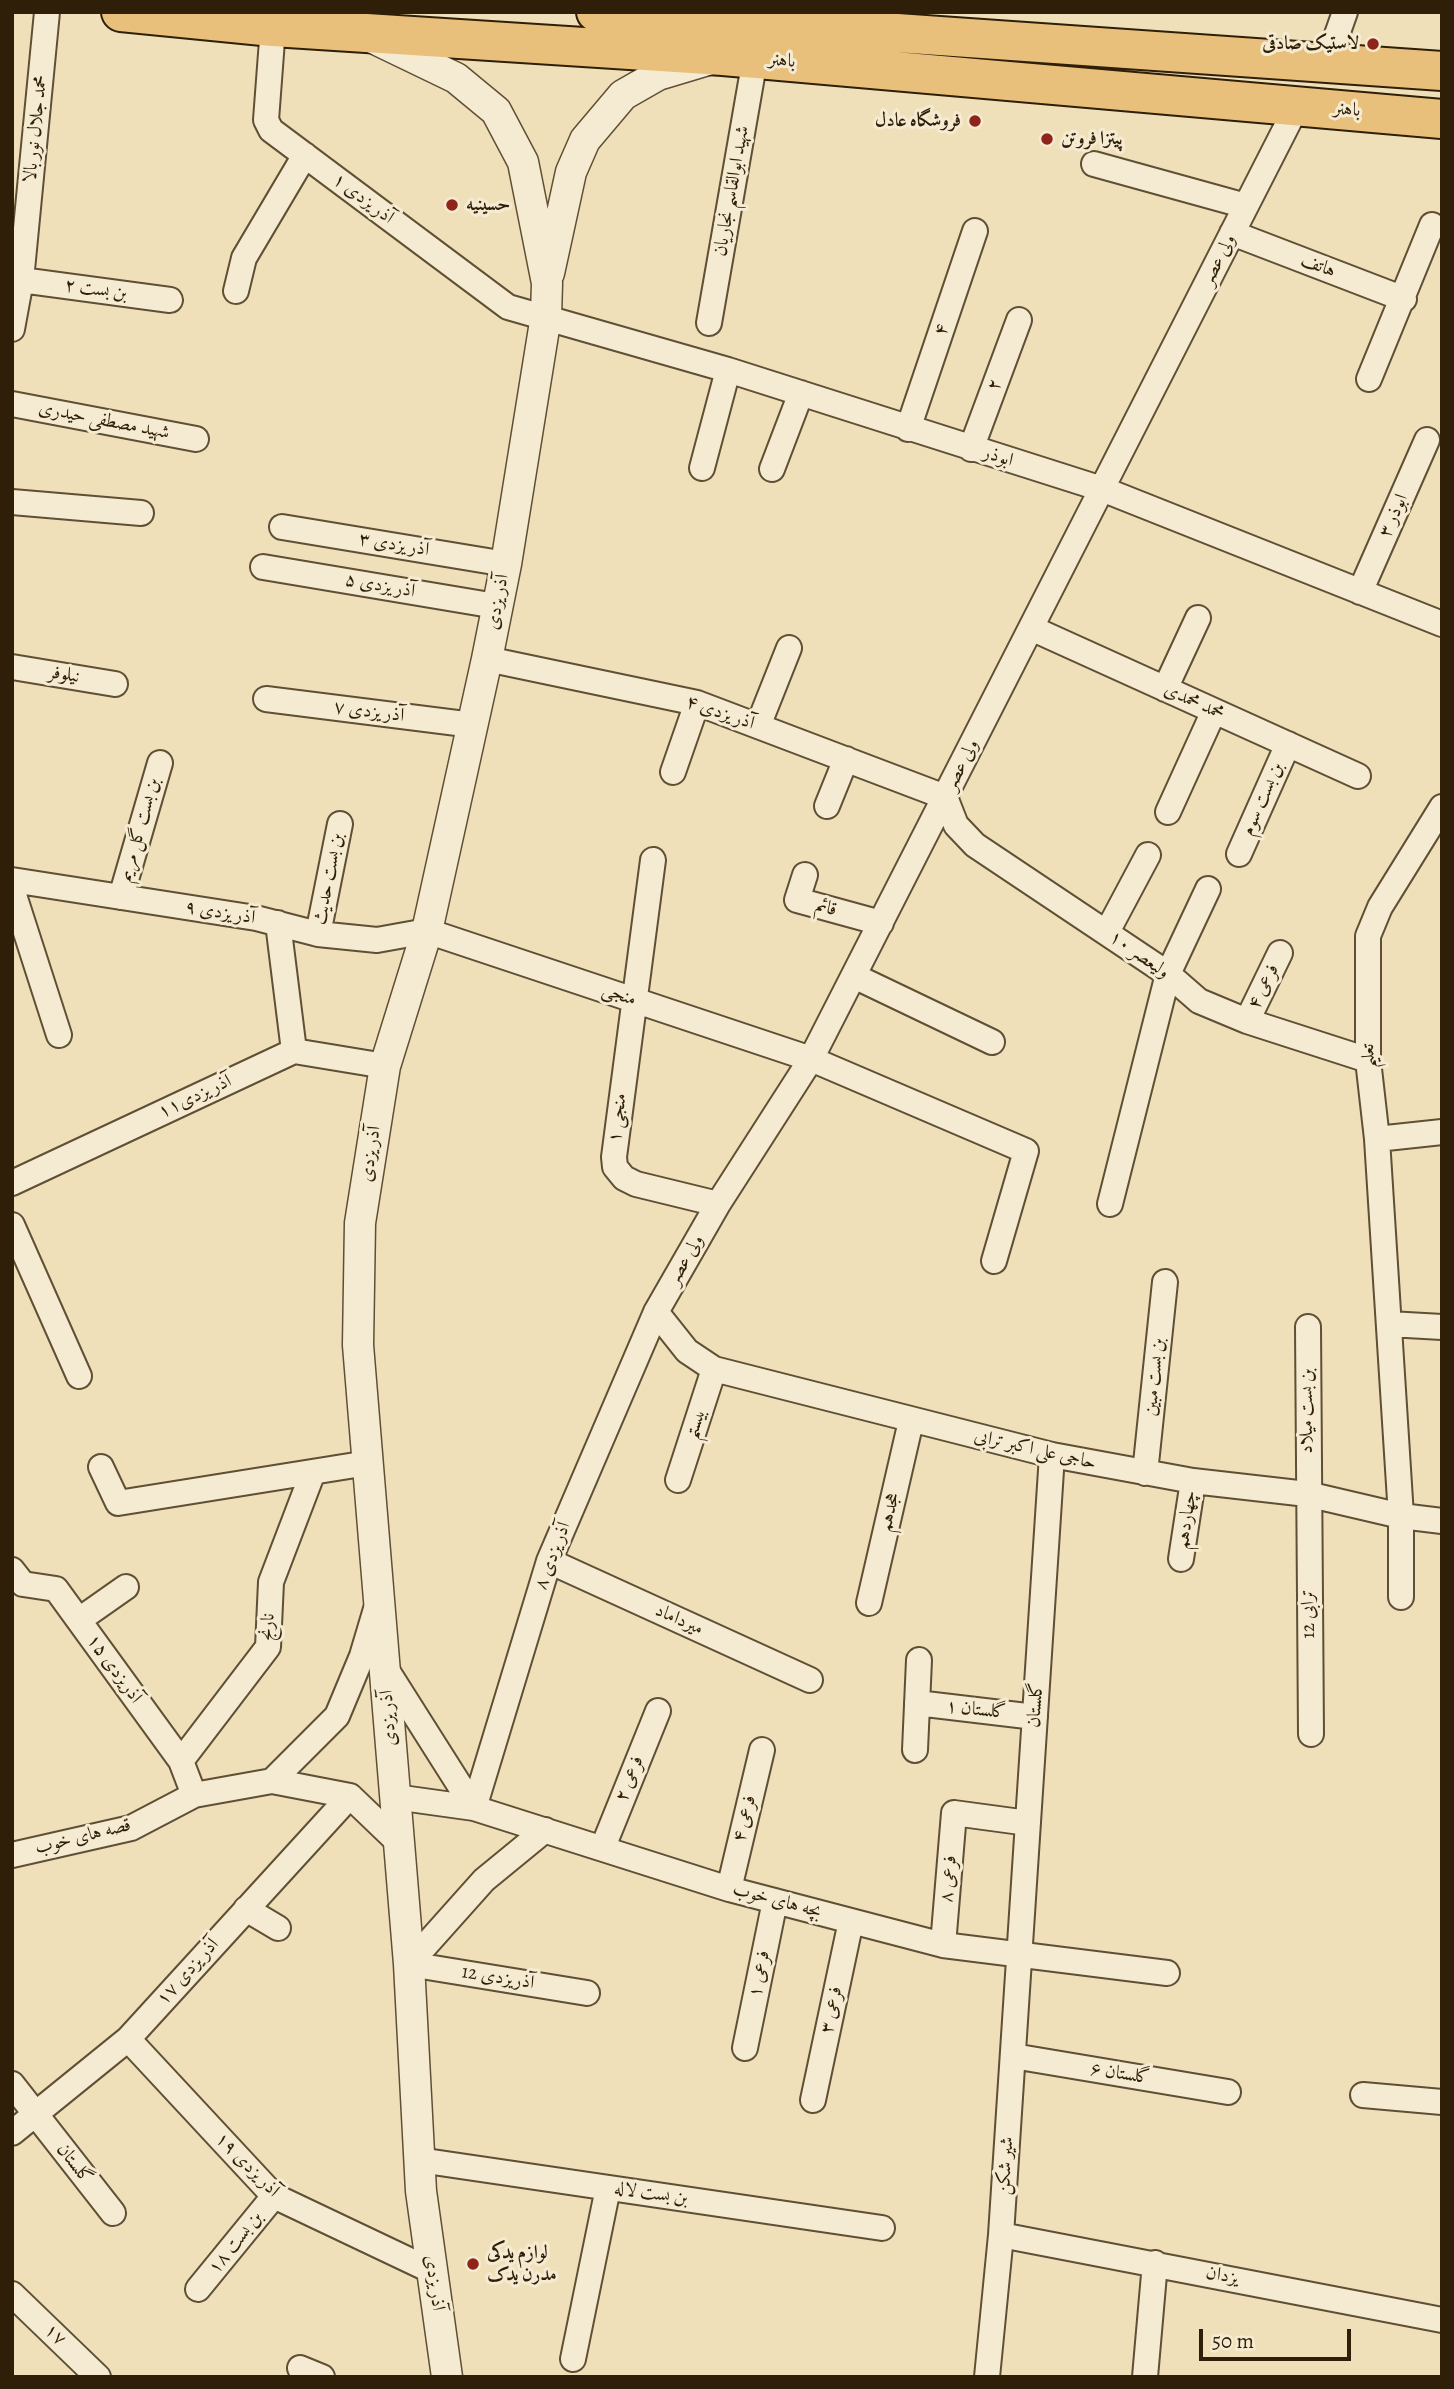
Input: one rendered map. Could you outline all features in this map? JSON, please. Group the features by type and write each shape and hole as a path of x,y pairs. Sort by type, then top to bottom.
{"main road":[{"name":"باهنر","path":"121,12 273,27 739,58 1442,118"},
{"name":"باهنر","path":"596,12 1442,71"}],"street":[{"name":"محمد جلال نور بالا","path":"12,329 21,280 47,12"},
{"path":"1328,63 1345,12"},
{"name":"آذر یزدی ۱","path":"273,27 266,120 271,130 508,307 545,316"},
{"name":"آذر یزدی","path":"361,32 456,78 496,111 523,162 547,283 545,316 506,564 427,931 385,1066 360,1223 358,1345 409,1964 419,2160 447,2377"},
{"path":"547,283 571,172 585,140 623,94 659,75 739,58"},
{"name":"شهید ابوالقاسم نجاریان","path":"709,323 739,58"},
{"name":"ولی عصر","path":"656,1312 718,1204 811,1059 1297,106"},
{"path":"236,290 249,248 305,155"},
{"path":"1094,164 1246,206"},
{"path":"1370,379 1432,225"},
{"name":"۴","path":"908,429 975,231"},
{"name":"هاتف","path":"1232,233 1404,299"},
{"name":"بن بست ۲","path":"21,280 170,300"},
{"name":"ابوذر","path":"545,316 728,370 1102,489 1442,624"},
{"name":"۲","path":"971,449 1019,320"},
{"path":"702,468 728,370"},
{"path":"772,469 801,394"},
{"name":"شهید مصطفی حیدری","path":"12,404 196,439"},
{"name":"ابوذر ۳","path":"1360,592 1427,440"},
{"path":"12,502 141,513"},
{"name":"آذر یزدی ۳","path":"282,527 506,564"},
{"name":"آذر یزدی ۵","path":"263,567 496,606"},
{"path":"1165,689 1199,618"},
{"name":"محمد محمدی","path":"1031,628 1358,776"},
{"path":"758,726 789,648"},
{"name":"۴ آذر یزدی","path":"487,659 697,703 945,797"},
{"name":"نیلوفر","path":"12,667 115,684"},
{"name":"آذر یزدی ۷","path":"266,699 473,725"},
{"path":"673,772 697,703"},
{"path":"1168,812 1214,711"},
{"name":"بن بست سوم","path":"1239,855 1288,744"},
{"path":"827,806 846,759"},
{"name":"بن بست گل مریم","path":"121,897 160,763"},
{"name":"۱۰ ولیعصر","path":"945,797 956,825 975,845 1168,974 1199,1001 1247,1021 1368,1060"},
{"name":"تعلیم","path":"1401,1597 1401,1516 1377,1139 1368,1060 1368,936 1380,907 1442,807"},
{"name":"بن بست حدیث","path":"318,933 340,824"},
{"path":"1107,932 1148,855"},
{"path":"633,1000 653,860"},
{"name":"قائم","path":"805,875 797,900 881,923"},
{"name":"آذر یزدی ۹","path":"12,880 278,923 318,933 377,940 427,931"},
{"path":"12,889 59,1035"},
{"path":"1110,1204 1168,974 1208,889"},
{"path":"278,923 294,1051 385,1066"},
{"name":"منجی","path":"427,931 811,1059 1026,1151 994,1261"},
{"name":"فرعی ۴","path":"1247,1021 1280,953"},
{"path":"854,976 992,1042"},
{"name":"منجی ۱","path":"633,1000 615,1167 624,1178 636,1184 718,1204"},
{"name":"آذر یزدی۱۱","path":"12,1183 294,1051"},
{"path":"1377,1139 1442,1132"},
{"path":"12,1225 79,1376"},
{"name":"بن بست مبین","path":"1145,1473 1165,1282"},
{"name":"حاجی علی اکبر ترابی","path":"656,1312 687,1351 714,1369 1052,1455 1193,1481 1307,1494 1401,1516 1442,1521"},
{"name":"۸ آذر یزدی","path":"474,1808 548,1561 656,1312"},
{"path":"1389,1324 1442,1327"},
{"name":"بن بست میلاد","path":"1307,1494 1308,1327"},
{"name":"بیستم","path":"678,1479 714,1369"},
{"name":"هجدهم","path":"869,1603 911,1421"},
{"name":"گلستان","path":"1019,1954 1052,1455"},
{"path":"102,1467 118,1503 368,1463"},
{"name":"نارنج","path":"181,1760 268,1647 271,1582 313,1472"},
{"name":"چهاردهم","path":"1181,1559 1193,1481"},
{"name":"ترابی 12","path":"1307,1494 1311,1734"},
{"name":"میرداماد","path":"548,1561 810,1680"},
{"name":"۱۵ آذریزدی","path":"16,1581 56,1589 181,1760 194,1795"},
{"path":"79,1620 126,1587"},
{"path":"272,1781 337,1716 362,1656 379,1602"},
{"path":"915,1749 919,1660"},
{"path":"386,1669 474,1808"},
{"name":"گلستان ۱","path":"917,1703 1035,1717"},
{"name":"فرعی ۲","path":"603,1847 658,1710"},
{"name":"فرعی ۴","path":"729,1889 762,1750"},
{"name":"قصه های خوب","path":"12,1855 131,1828 194,1795 272,1781 350,1796"},
{"path":"350,1796 398,1842"},
{"name":"آذر یزدی ۱۷","path":"12,2133 128,2039 350,1796"},
{"name":"بچه های خوب","path":"395,1797 474,1808 729,1889 943,1945 1167,1973"},
{"name":"فرعی ۸","path":"943,1945 954,1813 1028,1824"},
{"path":"409,1964 484,1880 545,1830"},
{"name":"فرعی ۱","path":"745,2048 775,1901"},
{"path":"246,1909 278,1928"},
{"name":"فرعی ۳","path":"813,2100 851,1921"},
{"name":"شیر شکن","path":"987,2377 1001,2235 1019,1954"},
{"name":"آذریزدی 12","path":"409,1964 587,1993"},
{"name":"آذر یزدی ۱۹","path":"128,2039 274,2196 432,2272"},
{"name":"گلستان ۶","path":"1013,2056 1228,2092"},
{"name":"گلستان","path":"12,2084 113,2213"},
{"path":"1363,2095 1442,2102"},
{"name":"بن بست لاله","path":"419,2160 882,2228"},
{"path":"573,2359 608,2188"},
{"name":"بن بست ۱۸","path":"198,2290 274,2196"},
{"name":"یزدان","path":"1001,2235 1442,2320"},
{"path":"1145,2377 1155,2263"},
{"name":"۱۷","path":"14,2298 98,2377"}],"place":[{"name":"لاستیک صادقی","path":"1373,44"},
{"name":"فروشگاه عادل","path":"975,121"},
{"name":"پیتزا فروتن","path":"1047,139"},
{"name":"حسینیه","path":"452,205"},
{"name":"لوازم یدکی مدرن یدک","path":"473,2264"}]}
